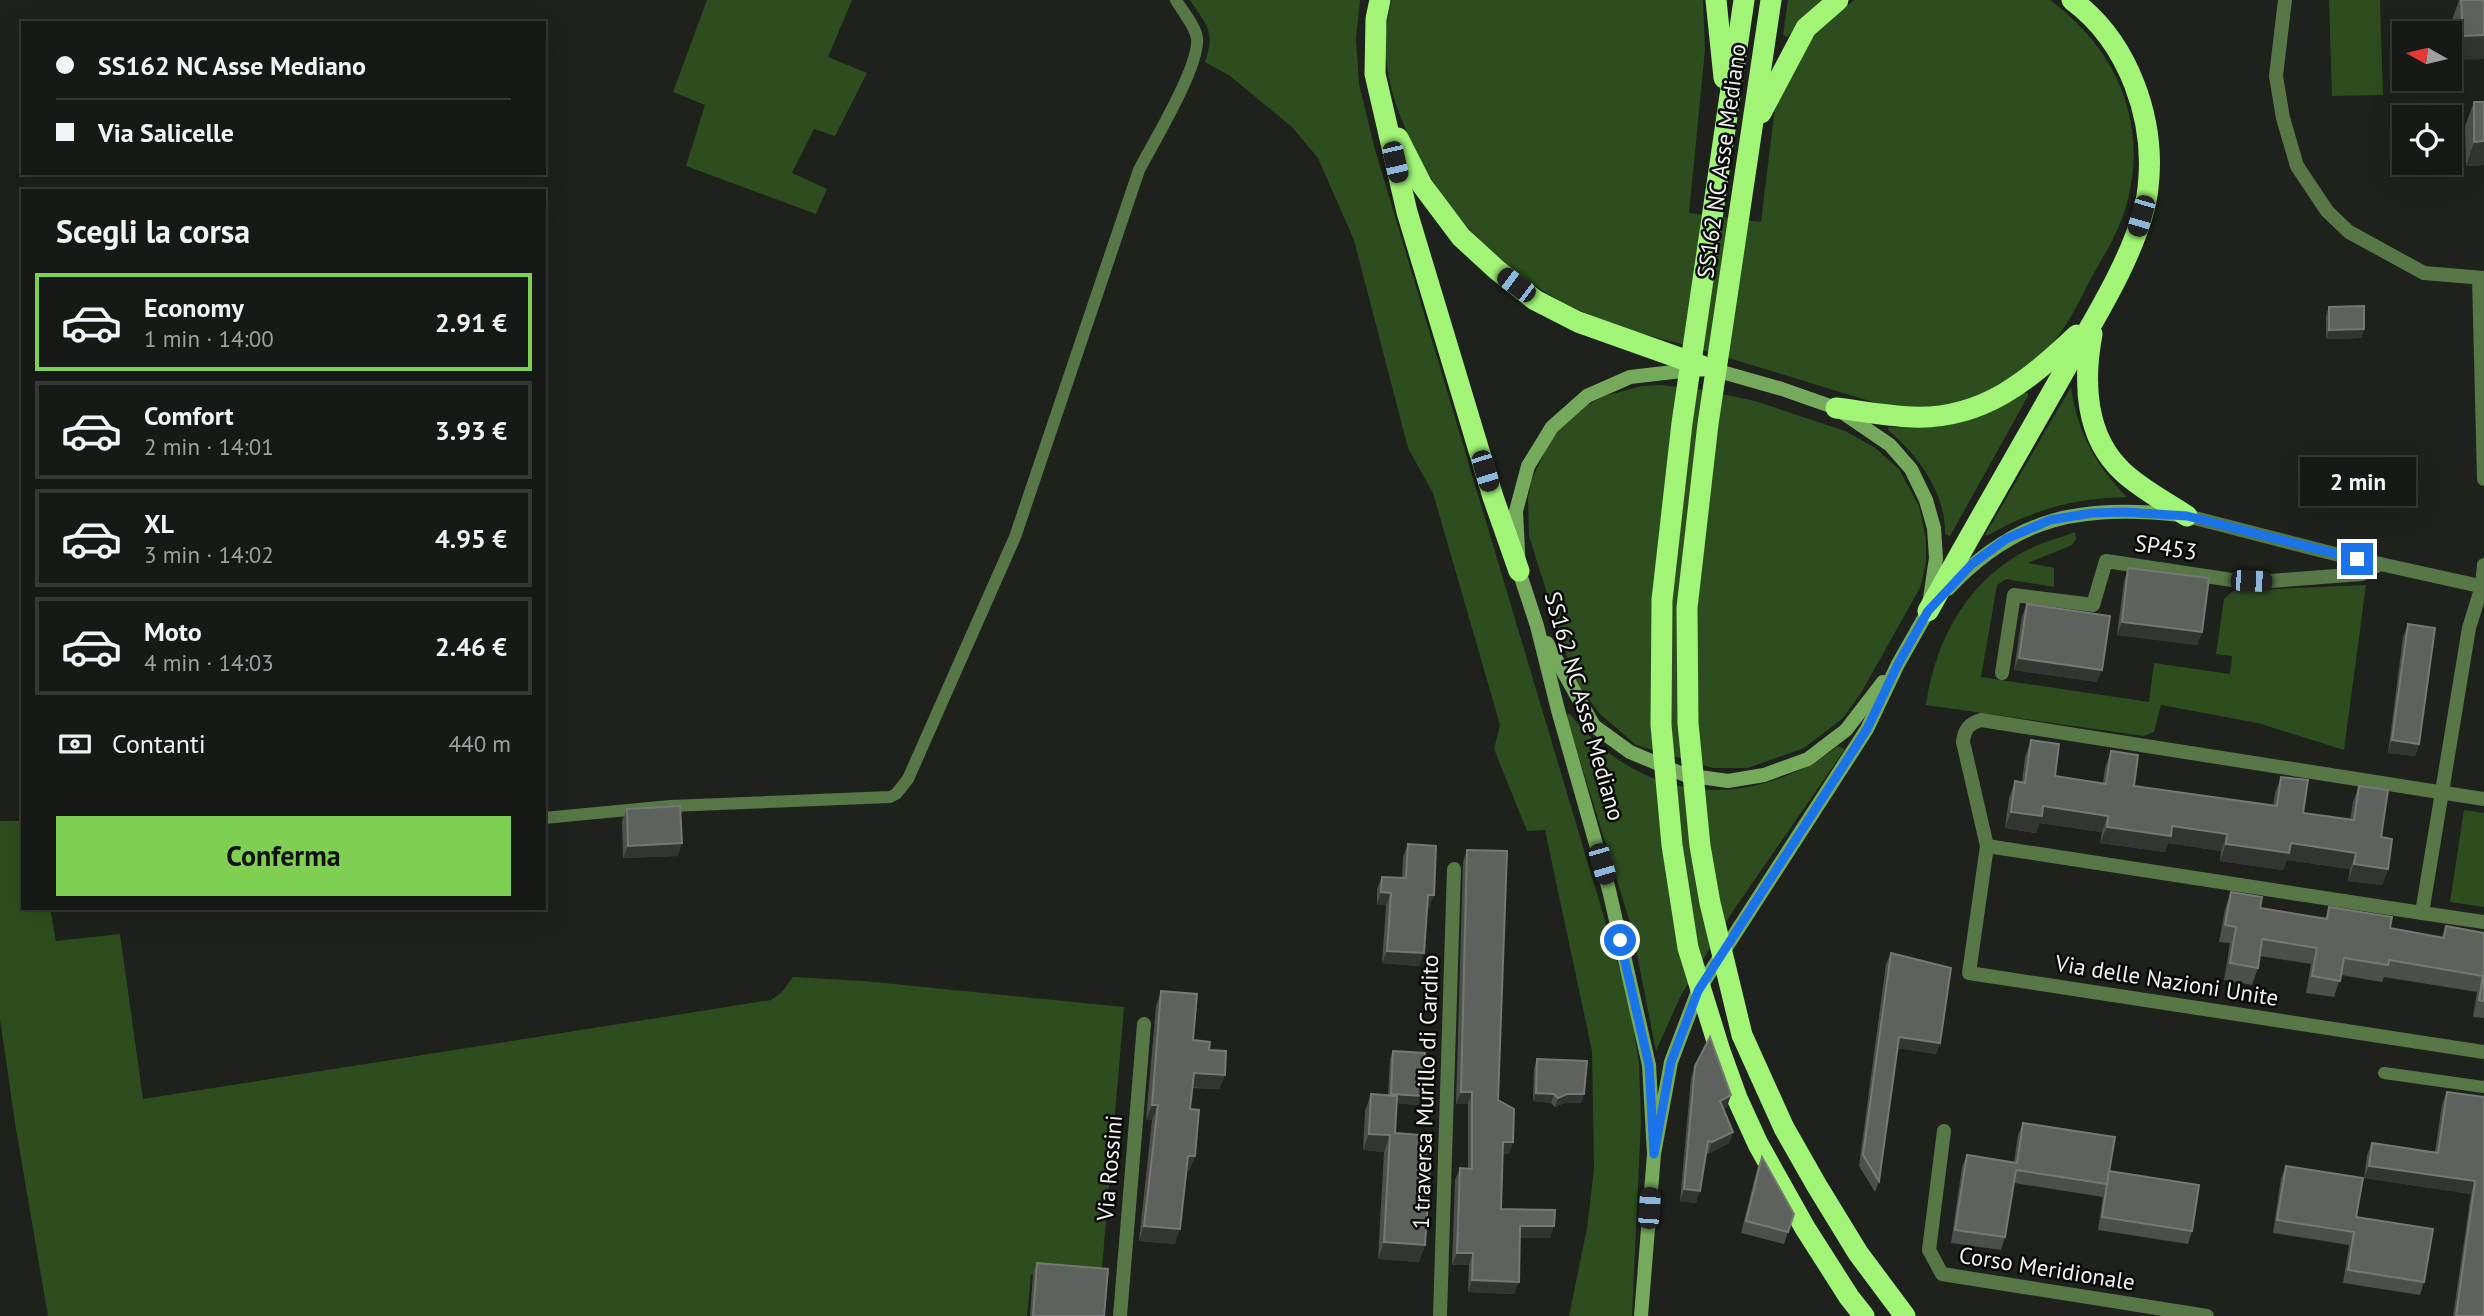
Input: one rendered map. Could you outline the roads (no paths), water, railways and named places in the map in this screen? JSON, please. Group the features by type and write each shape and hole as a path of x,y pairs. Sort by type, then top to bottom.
{"highway":[{"path":"1380,0 1376,19 1375,74 1407,212 1493,497 1519,570"},
{"path":"1716,0 1728,111"},
{"name":"SS162 NC Asse Mediano","path":"1744,0 1682,423 1661,600 1661,725 1672,845 1688,948 1720,1051 1758,1144 1805,1228 1864,1316"},
{"name":"SS162 NC Asse Mediano","path":"1771,0 1708,424 1687,608 1688,723 1700,846 1710,903 1742,1035 1784,1128 1817,1186 1858,1253 1905,1316"},
{"path":"1751,134 1806,28 1838,0"},
{"path":"1928,611 2094,319 2134,241 2148,190 2150,141 2138,94 2122,57 2104,30 2072,0"},
{"path":"1383,112 1422,185 1461,237 1535,300 1578,322 1708,368"},
{"path":"1836,408 1914,418 1954,413 1981,406 2005,395 2046,364 2094,319"},
{"path":"2094,319 2087,359 2087,395 2104,450 2123,473 2187,516"}],"street":[{"path":"2285,0 2276,76 2283,118 2297,166 2320,200 2350,232 2424,273 2482,278 2484,479"},
{"name":"SS162 NC Asse Mediano","path":"1641,1316 1654,1154 1671,1062 1698,991 1867,729 1898,664 1928,611 1936,558 1934,528 1926,499 1911,469 1891,445 1836,408 1708,368 1630,377 1587,396 1552,427 1528,466 1516,511 1519,570 1537,626 1609,890 1649,1065 1654,1154"},
{"path":"1928,611 1972,564 2006,539 2050,520 2092,513 2125,512 2187,516"},
{"name":"SP453","path":"2187,516 2483,587"},
{"name":"SP453","path":"2002,673 2014,595 2093,605 2106,561 2232,580 2270,581 2362,574 2380,564"},
{"path":"2422,913 2469,628 2483,587 2484,565"},
{"path":"1537,626 1594,726 1630,752 1674,771 1685,775 1728,780 1764,775 1808,759 1846,730 1898,664"},
{"name":"Via delle Nazioni Unite","path":"2484,799 1981,720 1965,730 1963,742 1987,846 1969,973 2484,1052"},
{"path":"1987,846 2484,922"},
{"name":"1 traversa Murillo di Cardito","path":"1440,1316 1454,869"},
{"name":"Via Rossini","path":"1119,1316 1144,1024"},
{"name":"Corso Meridionale","path":"1944,1131 1929,1250 1942,1274 2207,1316"}],"lane":[{"path":"546,818 670,806 890,797 896,794 914,766 1015,537 1139,170 1193,60 1197,36 1176,0"},
{"path":"2384,1073 2484,1087"}]}
